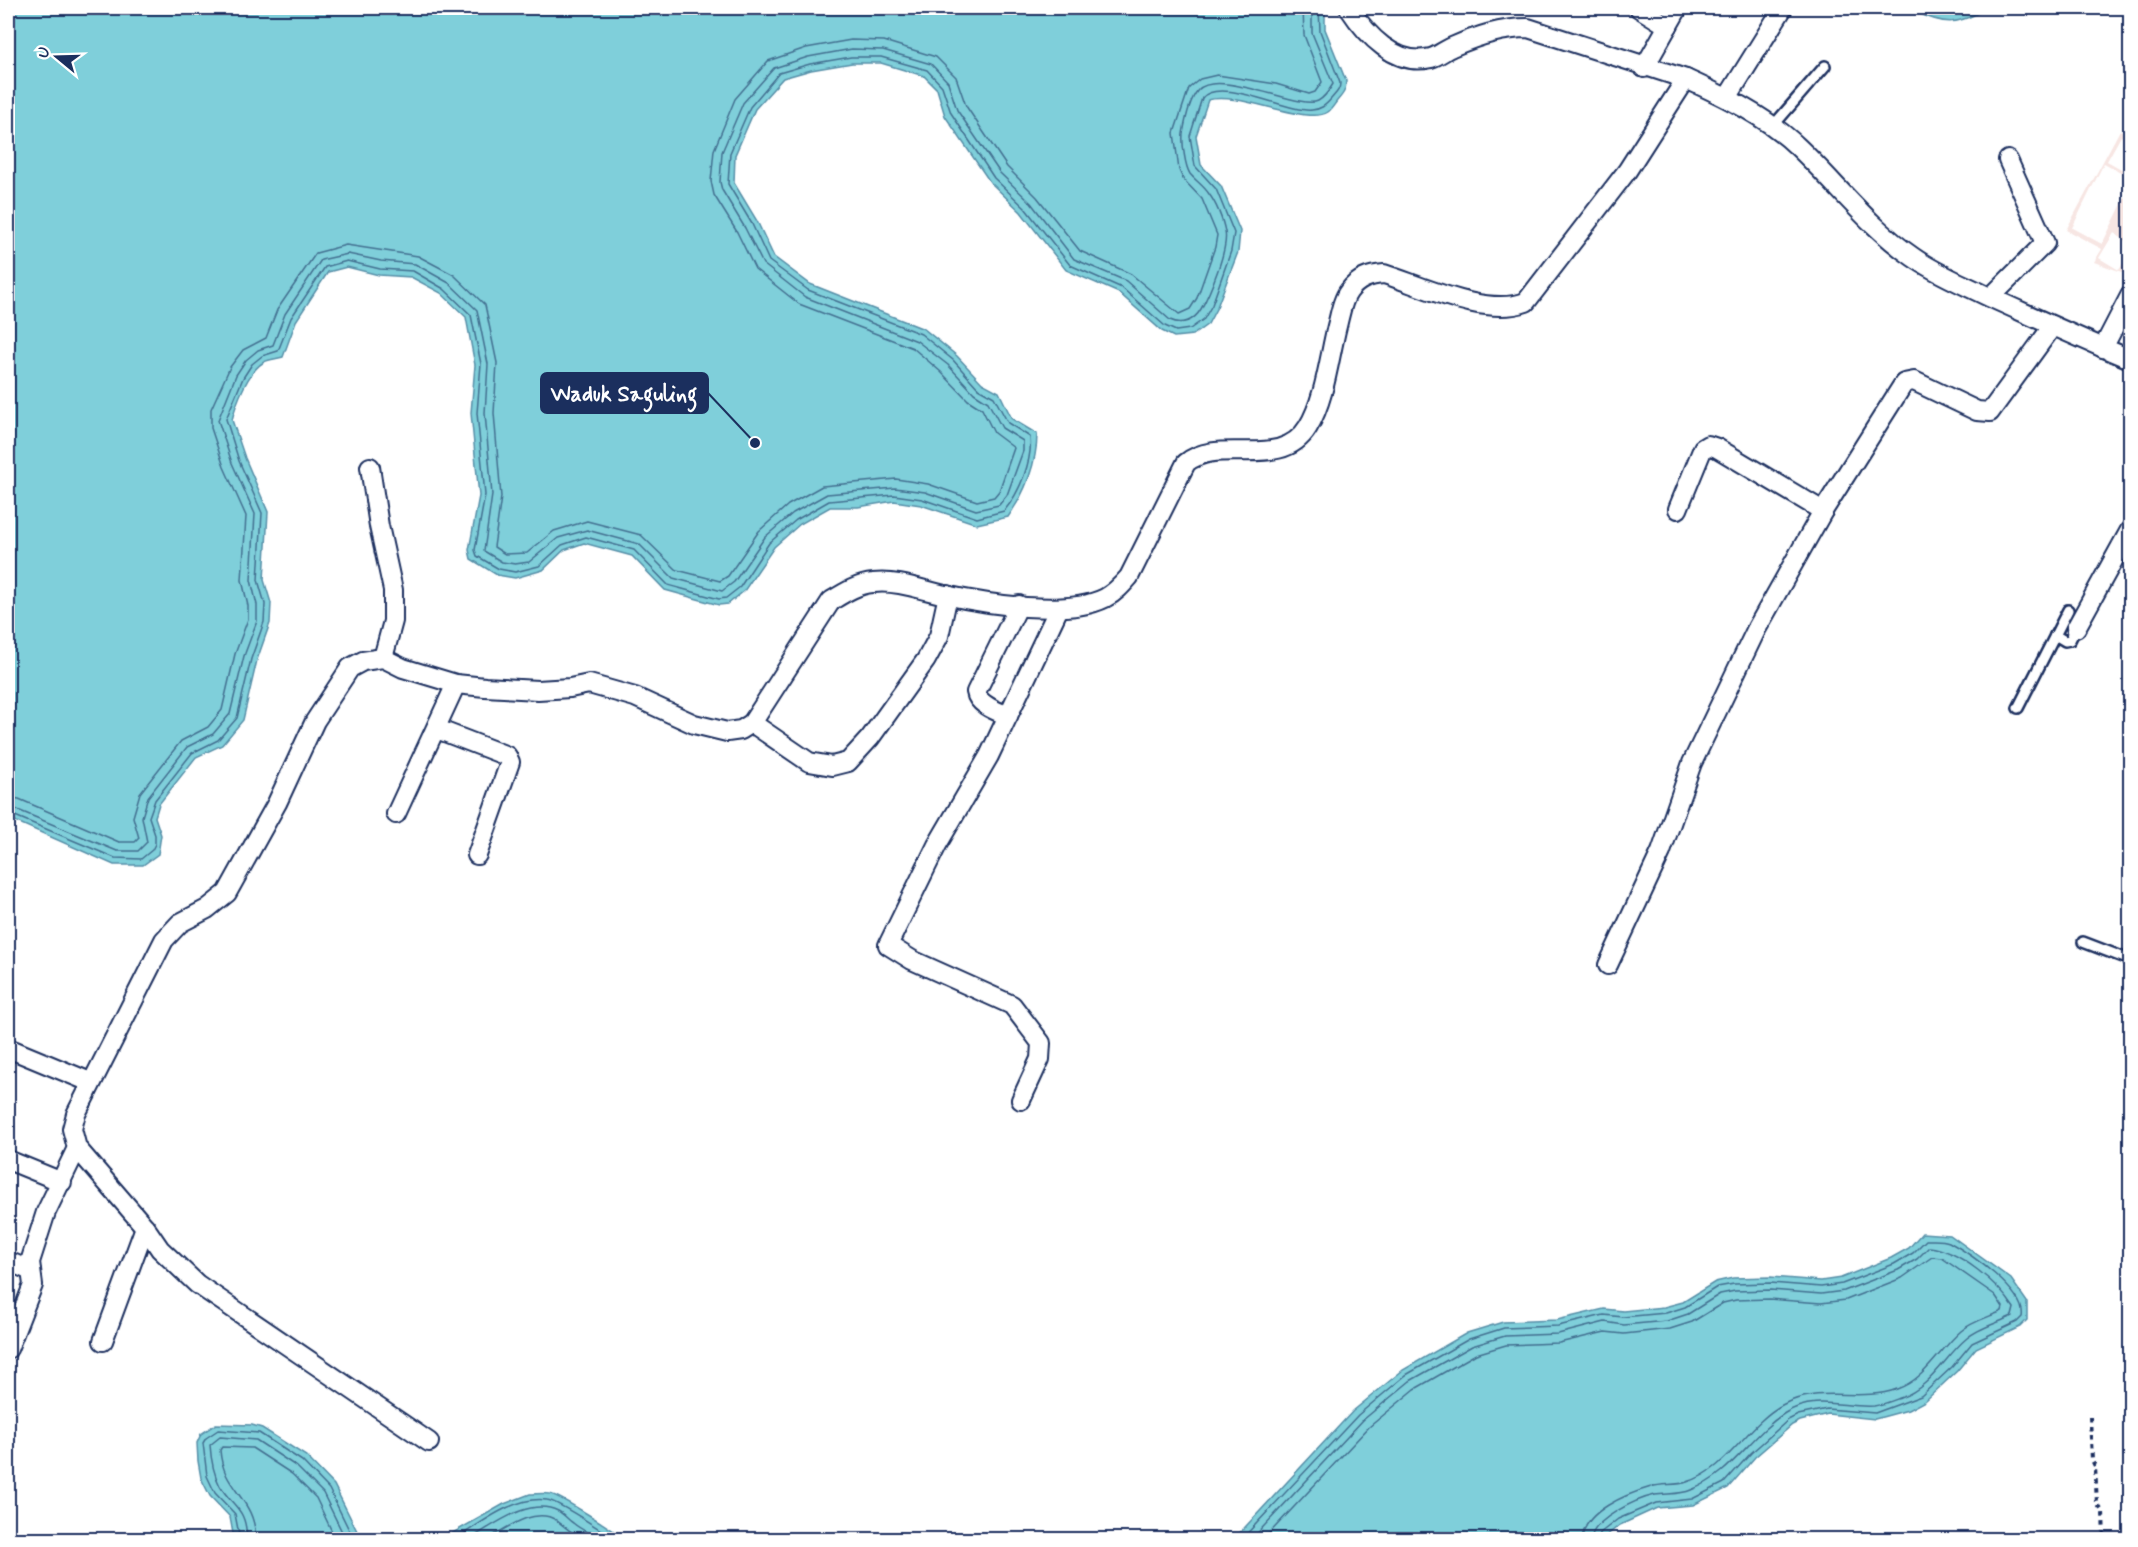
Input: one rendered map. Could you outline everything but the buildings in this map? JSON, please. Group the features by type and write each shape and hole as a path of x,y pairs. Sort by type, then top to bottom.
{"street":[{"path":"1349,8 1368,35 1391,51 1412,58 1431,58 1504,28 1528,28 1644,68 1686,79 1727,98 1773,126 1797,146 1874,224 1912,257 1939,274 2052,327 2130,359"},
{"path":"1639,8 1668,26"},
{"path":"1644,68 1678,8"},
{"path":"1727,98 1783,8"},
{"path":"429,1442 197,1284 160,1249 145,1227 78,1148 72,1129 90,1082 164,940 180,923 207,909 227,893 277,803 315,721 350,668 363,661 384,658 403,668 456,684 538,690 589,684 635,697 694,723 727,732 741,730 752,723 831,601 850,590 871,583 893,583 948,596 1019,605 1059,608 1086,605 1117,591 1129,577 1186,463 1196,455 1205,452 1269,451 1296,441 1307,429 1316,409 1347,293 1356,283 1370,275 1384,274 1487,307 1515,306 1526,302 1627,171 1686,79"},
{"path":"1991,297 2045,243 2008,160"},
{"path":"2103,348 2130,296"},
{"path":"1608,965 1662,852 1692,763 1757,628 1823,511 1904,383 1914,381 1977,411 1990,412 2052,327"},
{"path":"1678,509 1703,448 1708,445 1717,448 1823,511"},
{"path":"370,467 379,526 393,590 393,621 384,658"},
{"path":"2076,628 2125,552 2130,530"},
{"path":"752,723 809,762 832,766 848,762 870,738 926,660 939,636 948,596"},
{"path":"1008,716 983,703 977,697 976,692 1019,605"},
{"path":"1021,1100 1040,1059 1041,1043 1028,1022 1011,1005 912,960 888,945 937,845 989,756 1059,608"},
{"path":"396,814 456,684"},
{"path":"437,729 507,756 510,762 477,855"},
{"path":"8,1048 90,1082"},
{"path":"8,1349 33,1285 30,1262 43,1222 78,1148"},
{"path":"8,1160 62,1182"},
{"path":"103,1341 145,1227"},
{"path":"8,1262 31,1271"}],"lane":[{"path":"1773,126 1825,66"},
{"path":"2018,708 2068,610"},
{"path":"2055,635 2066,641 2070,640 2076,628"},
{"path":"2084,942 2130,960"}],"path":[{"path":"2091,1417 2092,1460 2095,1466 2097,1504 2103,1512 2104,1539"}],"shaded area":[{"path":"2120,130 2130,136 2130,141 2121,136 2107,161 2130,174 2130,177 2104,163 2072,228 2102,244 2130,188 2130,244 2114,233 2099,258 2119,270 2130,252 2130,275 2094,262 2102,249 2066,230"}],"water":[{"path":"8,8 1325,8 1325,29 1346,84 1345,90 1330,110 1318,115 1305,115 1237,100 1208,100 1196,136 1201,165 1221,186 1240,231 1238,252 1208,324 1193,335 1174,337 1162,331 1119,293 1066,270 1021,212 990,182 945,116 937,89 924,76 881,63 852,63 811,70 783,78 755,109 735,155 734,183 757,221 774,257 810,284 924,329 957,356 982,383 999,392 1012,419 1037,434 1035,456 1020,498 1008,517 977,524 921,505 894,501 858,507 830,507 800,524 774,547 744,591 728,604 719,605 665,590 632,556 584,543 564,550 543,570 515,578 497,575 471,559 469,550 479,496 471,413 475,365 466,317 441,293 411,277 379,275 347,267 328,272 296,321 283,357 264,362 253,372 240,397 232,420 268,512 264,580 271,603 270,623 257,660 243,720 222,745 196,757 159,804 155,817 161,835 158,854 143,865 114,865 8,818"},
{"path":"1915,8 1988,8 1960,20 1945,22 1916,12"},
{"path":"1922,1233 1950,1235 2011,1279 2027,1302 2027,1320 2020,1327 1976,1348 1957,1371 1925,1401 1908,1410 1875,1419 1828,1414 1800,1421 1792,1425 1755,1457 1728,1488 1693,1505 1657,1508 1620,1525 1602,1539 1234,1539 1353,1411 1403,1370 1467,1333 1503,1322 1557,1320 1604,1309 1623,1311 1664,1307 1683,1302 1715,1282 1733,1278 1770,1277 1821,1281 1841,1278 1891,1258 1909,1248"},
{"path":"216,1424 252,1425 262,1428 306,1456 334,1485 361,1539 234,1539 230,1517 210,1496 201,1478 198,1461 197,1443 201,1434"},
{"path":"530,1494 556,1496 588,1514 624,1539 442,1539 504,1504"}],"place":[{"name":"Waduk Saguling","path":"755,443"}]}
